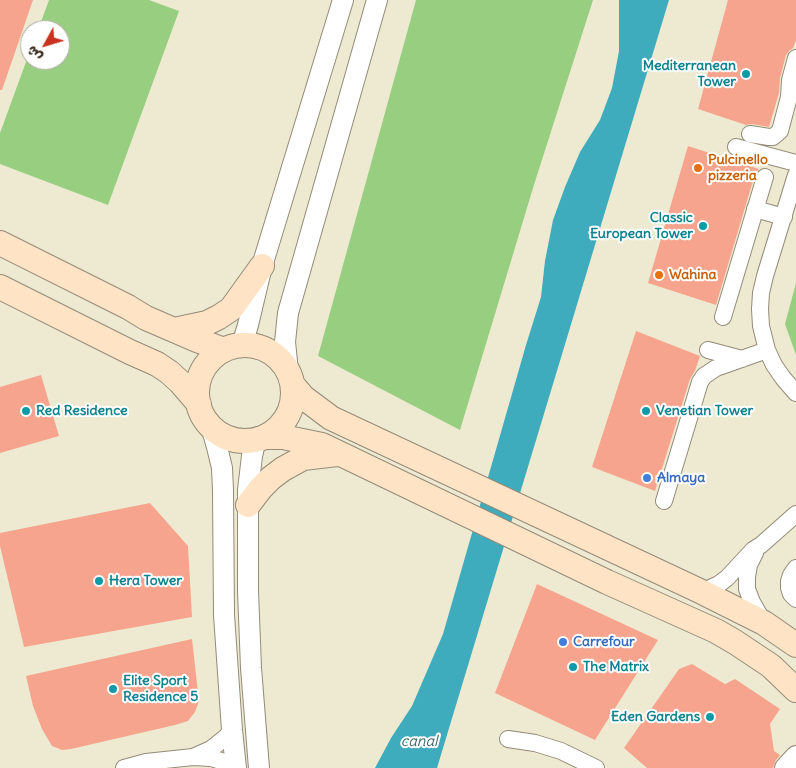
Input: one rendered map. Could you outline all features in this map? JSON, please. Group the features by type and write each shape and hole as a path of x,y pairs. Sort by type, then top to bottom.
{"main road":[{"path":"0,243 128,307 146,318 174,330 233,348"},
{"path":"174,330 207,323 230,309 262,266"},
{"path":"0,287 157,364 180,382 199,404"},
{"path":"796,645 764,623 702,592 326,415 303,397 281,362 273,354 263,349 253,346 233,348 213,357 205,367 198,391 199,404 203,416 220,434 243,440 283,437 322,445 340,453 608,582 716,631 771,666 796,690"},
{"path":"260,438 275,431 284,421 290,410 293,397 290,377"},
{"path":"248,505 261,488 282,469 303,458 340,453"}],"street":[{"path":"233,348 248,325 262,266 343,0"},
{"path":"290,377 285,356 288,313 377,0"},
{"path":"750,134 769,137 777,134 782,127 789,97 793,93 790,80 796,58"},
{"path":"736,147 796,163"},
{"path":"796,175 761,293 760,310 761,326 767,350 774,365 796,393"},
{"path":"723,317 765,177"},
{"path":"755,209 784,217"},
{"path":"708,350 742,359"},
{"path":"664,501 700,382 704,376 767,350"},
{"path":"211,426 222,468 224,490 224,615 236,768"},
{"path":"259,768 251,668 248,591 248,505 250,473 260,438"},
{"path":"702,592 727,578 753,550 796,514"},
{"path":"761,545 749,565 747,588 752,602 764,623"},
{"path":"796,568 789,581 791,594 796,599"},
{"path":"193,757 211,749 226,738 232,730"},
{"path":"508,739 535,743 561,751 596,768"},
{"path":"785,768 796,756"},
{"path":"124,768 146,762 193,757 211,758 221,761 232,768"}],"green space":[{"path":"49,0 149,0 179,11 108,205 0,164 0,133 23,70 70,70 70,20 42,20"},
{"path":"416,0 593,0 533,188 460,430 318,356"},
{"path":"796,283 796,355 785,324"}],"water":[{"name":"canal","path":"619,0 669,0 437,768 375,768 391,738 412,706 443,634 541,297 545,261 553,220 580,152 600,120 612,88 619,51"}],"building":[{"path":"0,0 33,0 26,20 20,20 20,38 2,90 0,90"},
{"name":"Mediterranean Tower","path":"728,0 796,0 796,40 793,48 786,55 780,78 779,93 769,127 752,124 746,125 698,109"},
{"name":"Classic European Tower","path":"688,146 759,169 755,174 716,305 648,283"},
{"name":"Venetian Tower","path":"636,331 700,356 690,379 655,491 592,467"},
{"name":"Red Residence","path":"41,375 59,436 0,453 0,387"},
{"name":"Hera Tower","path":"150,503 188,546 192,617 24,647 0,546 0,533"},
{"name":"The Matrix","path":"537,584 658,640 595,740 495,693"},
{"name":"Elite Sport Residence 5","path":"192,639 199,701 195,712 188,721 71,749 62,750 52,746 42,729 33,706 26,676"},
{"name":"Eden Gardens","path":"692,664 725,684 735,679 780,709 770,724 774,751 780,755 773,768 647,768 624,748 679,669"}],"place":[{"name":"Mediterranean Tower","path":"746,74"},
{"name":"Pulcinello pizzeria","path":"698,168"},
{"name":"Classic European Tower","path":"703,226"},
{"name":"Wahina","path":"659,275"},
{"name":"Red Residence","path":"26,411"},
{"name":"Venetian Tower","path":"646,411"},
{"name":"Almaya","path":"647,478"},
{"name":"Hera Tower","path":"99,581"},
{"name":"Carrefour","path":"563,642"},
{"name":"The Matrix","path":"573,667"},
{"name":"Elite Sport Residence 5","path":"113,689"},
{"name":"Eden Gardens","path":"710,717"}]}
